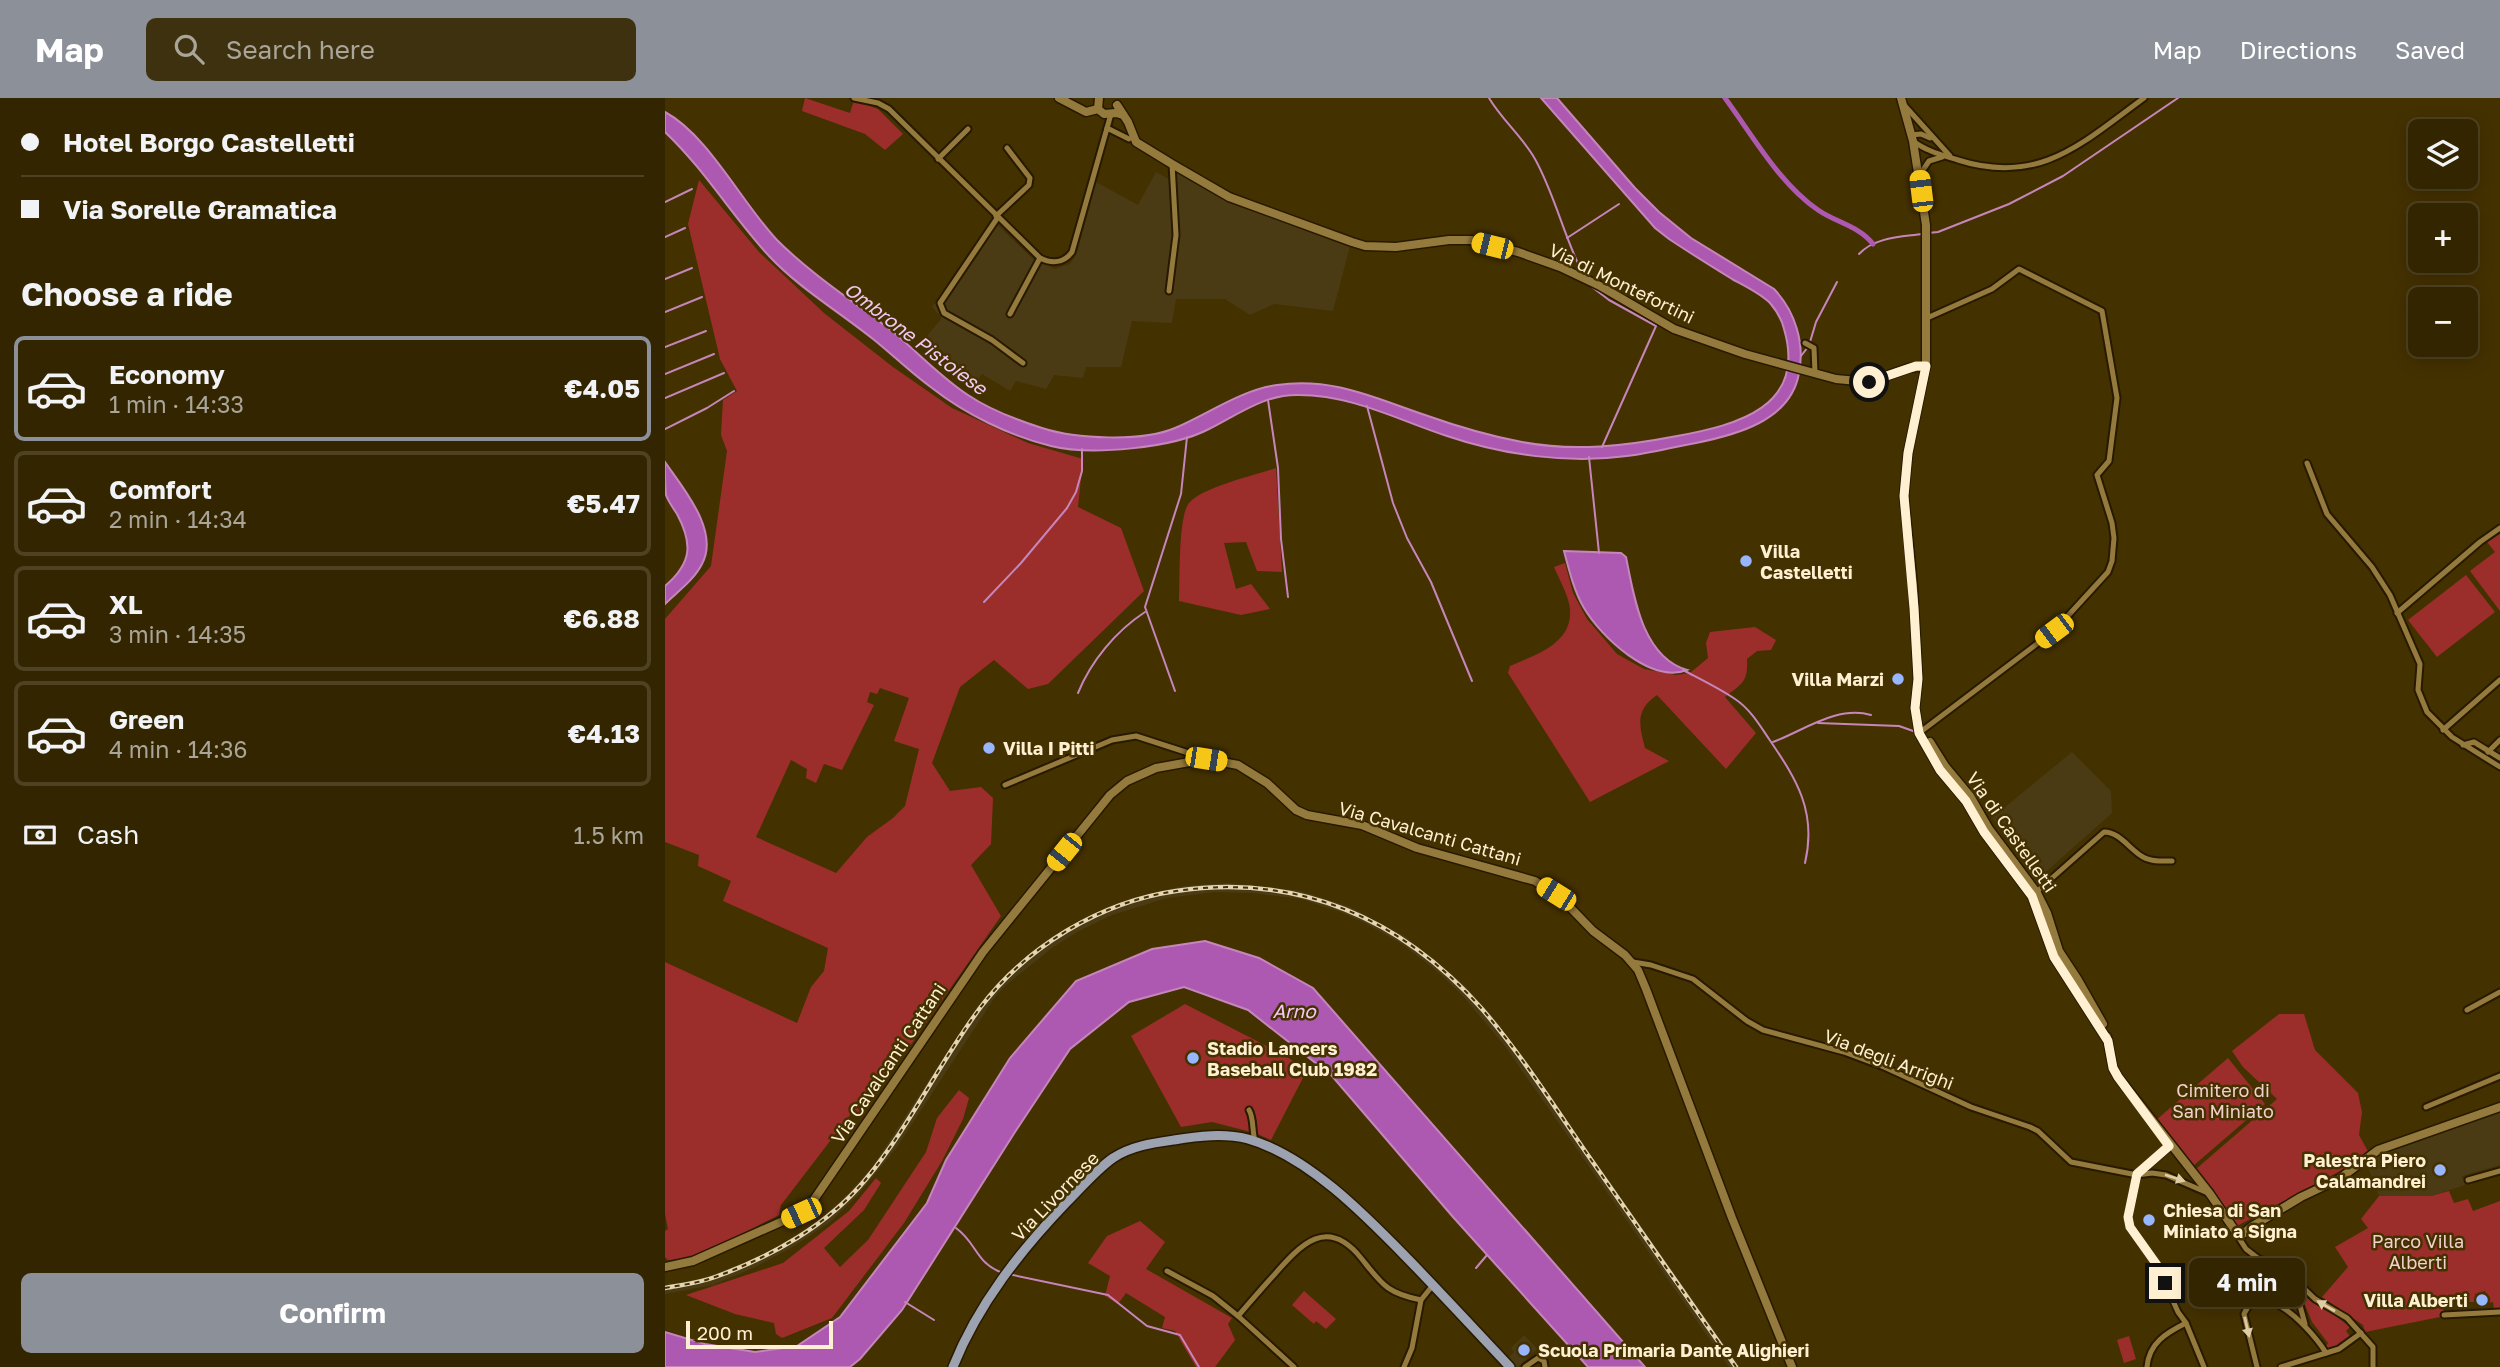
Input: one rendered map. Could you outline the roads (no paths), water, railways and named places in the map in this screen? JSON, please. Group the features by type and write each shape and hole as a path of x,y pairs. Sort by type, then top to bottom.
{"main road":[{"name":"Via di Montefortini","path":"1059,98 1084,112 1110,109 1125,117 1138,144 1229,197 1365,246 1396,247 1471,240 1518,252 1560,267 1600,286 1674,329 1782,365 1845,381 1869,382 1916,366 1926,366"},
{"path":"1099,98 1110,109"},
{"name":"Via di Castelletti","path":"1902,101 1912,138 1926,225 1926,366 1908,453 1904,496 1917,653 1916,720 1940,770 1966,801 1984,832 2047,912 2059,951 2101,1018 2113,1068 2118,1077 2169,1146 2210,1194 2236,1232"},
{"name":"Via Cavalcanti Cattani","path":"669,1266 693,1261 801,1213 811,1204 983,952 1110,795 1127,781 1156,768 1206,759 1238,765 1253,773 1267,782 1296,810 1307,815 1362,825 1417,848 1535,881 1556,894 1593,931 1633,962 1792,1367"},
{"path":"2236,1232 2251,1227 2301,1197 2339,1179 2378,1150 2500,1107"},
{"name":"Via Livornese","path":"953,1367 972,1325 1014,1261 1047,1223 1113,1158 1135,1148 1199,1137 1241,1138 1255,1142 1285,1156 1337,1191 1364,1214 1510,1367"}],"street":[{"path":"854,98 880,101 1040,258 1052,263 1059,262 1072,252 1110,109"},
{"path":"1935,141 1921,134 1912,138 1927,150 1988,167 2022,168 2043,164 2068,152 2144,98"},
{"path":"1902,101 1952,158"},
{"path":"1107,128 1129,139"},
{"path":"938,159 968,130"},
{"path":"1007,148 1030,178 1030,185 997,217 940,303 944,313 992,340 1023,363"},
{"path":"1919,176 1933,158 1952,158"},
{"path":"1169,291 1176,244 1173,164"},
{"path":"1010,314 1040,258"},
{"path":"1921,732 2054,631 2108,572 2114,547 2113,531 2097,475 2109,461 2117,398 2102,311 2019,269 1992,289 1927,318"},
{"path":"1805,343 1814,348 1811,373"},
{"path":"2307,463 2327,514 2384,582 2420,664 2419,690 2427,712 2463,745 2500,768"},
{"path":"2397,613 2500,528"},
{"path":"2444,730 2500,680"},
{"path":"1005,785 1112,740 1136,736 1206,759"},
{"path":"2484,757 2500,740"},
{"path":"2463,745 2474,742 2500,758"},
{"path":"2034,894 2104,832 2112,832 2149,860 2172,861"},
{"name":"Via degli Arrighi","path":"1633,962 1693,979 1747,1021 1763,1030 1844,1052 1884,1067 1971,1107 2030,1127 2038,1131 2071,1162 2137,1174 2166,1175 2210,1194"},
{"path":"2466,1010 2500,992"},
{"path":"2426,1107 2500,1076"},
{"path":"1249,1110 1255,1142"},
{"path":"1241,1138 1252,1128"},
{"path":"2169,1146 2137,1174 2129,1208 2130,1227 2157,1265 2204,1367"},
{"path":"2468,1180 2500,1171"},
{"path":"2236,1232 2246,1249 2259,1259 2276,1266 2315,1299 2347,1318 2373,1347 2373,1367"},
{"path":"1238,1316 1294,1251 1318,1237 1342,1241 1352,1247 1390,1291 1421,1300"},
{"path":"1167,1271 1213,1296 1294,1367"},
{"path":"2292,1278 2305,1327"},
{"path":"1403,1367 1412,1348 1421,1300 1433,1285"},
{"path":"2257,1367 2244,1314 2253,1303 2262,1301 2286,1308 2326,1353"},
{"path":"2444,1315 2500,1312"},
{"path":"2147,1367 2148,1354 2152,1348 2172,1330 2186,1323"},
{"path":"2281,1367 2352,1342 2361,1333"},
{"path":"1528,1365 1540,1358 1545,1367"}],"water":[{"path":"1541,98 1557,98 1659,212 1691,238 1774,289 1788,307 1797,328 1801,362 1794,389 1785,403 1773,414 1744,430 1696,443 1627,456 1582,459 1536,456 1490,448 1338,399 1299,395 1263,401 1194,436 1154,445 1087,450 1035,442 973,415 945,398 793,279 769,256 693,162 665,132 665,112 696,136 777,240 817,275 888,328 957,388 1004,414 1056,432 1090,437 1127,437 1161,432 1251,392 1298,383 1355,391 1486,434 1561,447 1619,445 1677,436 1722,426 1762,408 1776,394 1785,377 1788,356 1783,326 1770,303 1655,228"},
{"path":"665,462 697,510 703,524 706,551 699,570 665,604 665,586 681,569 687,553 687,544 682,525 666,495"},
{"path":"1564,551 1621,553 1626,557 1637,606 1650,639 1672,663 1687,670 1673,673 1643,664 1628,655 1602,632 1584,608"},
{"name":"Arno","path":"1205,941 1259,958 1313,988 1645,1367 1588,1367 1453,1217 1332,1076 1248,1010 1184,987 1129,1002 1070,1049 902,1310 850,1367 665,1367 665,1332 705,1344 755,1352 797,1346 840,1317 927,1203 946,1160 1010,1058 1076,981 1152,949"}],"waterway":[{"path":"1489,98 1535,159 1583,274"},
{"path":"1725,98 1767,158 1804,199 1818,210 1854,229 1873,244"},
{"path":"1928,233 1938,232 2009,204 2063,176 2178,98"},
{"path":"665,202 692,189"},
{"path":"1567,238 1619,204"},
{"path":"665,237 685,228"},
{"path":"1859,254 1880,241 1922,234"},
{"path":"665,279 692,268"},
{"path":"1810,342 1816,322 1837,282"},
{"path":"1592,287 1609,300 1656,326 1602,447"},
{"path":"665,312 702,297"},
{"path":"665,347 706,331"},
{"path":"1801,356 1808,347"},
{"path":"665,374 714,354"},
{"path":"665,398 724,373"},
{"path":"665,429 734,391"},
{"path":"1268,400 1278,468 1281,539 1288,597"},
{"path":"1367,406 1393,503 1407,538 1431,582 1472,681"},
{"path":"1175,691 1145,607 1181,494 1187,437"},
{"path":"984,602 1067,508 1076,492 1082,471 1082,449"},
{"path":"1589,457 1599,553"},
{"path":"1078,693 1105,648 1124,628 1145,612"},
{"path":"1683,670 1740,703 1754,717 1779,754 1796,783 1806,812 1808,845 1805,863"},
{"path":"1773,742 1833,716 1846,713 1871,715"},
{"path":"1818,723 1899,726 1916,732"},
{"path":"956,1228 987,1264 1003,1273"},
{"path":"1476,1268 1487,1255"},
{"path":"1008,1274 1108,1295 1147,1326 1180,1335 1199,1367"},
{"path":"905,1302 934,1320"}],"railway":[{"path":"665,1288 709,1279 757,1260 797,1238 851,1196 882,1159 980,1008 1019,966 1042,947 1093,917 1148,897 1176,891 1221,887 1264,889 1305,896 1344,909 1382,927 1451,977 1482,1009 1523,1061 1736,1367"}],"place":[{"name":"Villa Castelletti","path":"1746,561"},
{"name":"Villa Marzi","path":"1898,679"},
{"name":"Villa I Pitti","path":"989,748"},
{"name":"Stadio Lancers Baseball Club 1982","path":"1193,1058"},
{"name":"Palestra Piero Calamandrei","path":"2440,1170"},
{"name":"Chiesa di San Miniato a Signa","path":"2149,1220"},
{"name":"Villa Alberti","path":"2482,1300"},
{"name":"Scuola Primaria Dante Alighieri","path":"1524,1350"}],"water label":[{"name":"Ombrone Pistoiese","path":"916,338"}],"park label":[{"name":"Cimitero di San Miniato","path":"2223,1100"},
{"name":"Parco Villa Alberti","path":"2418,1251"}]}
